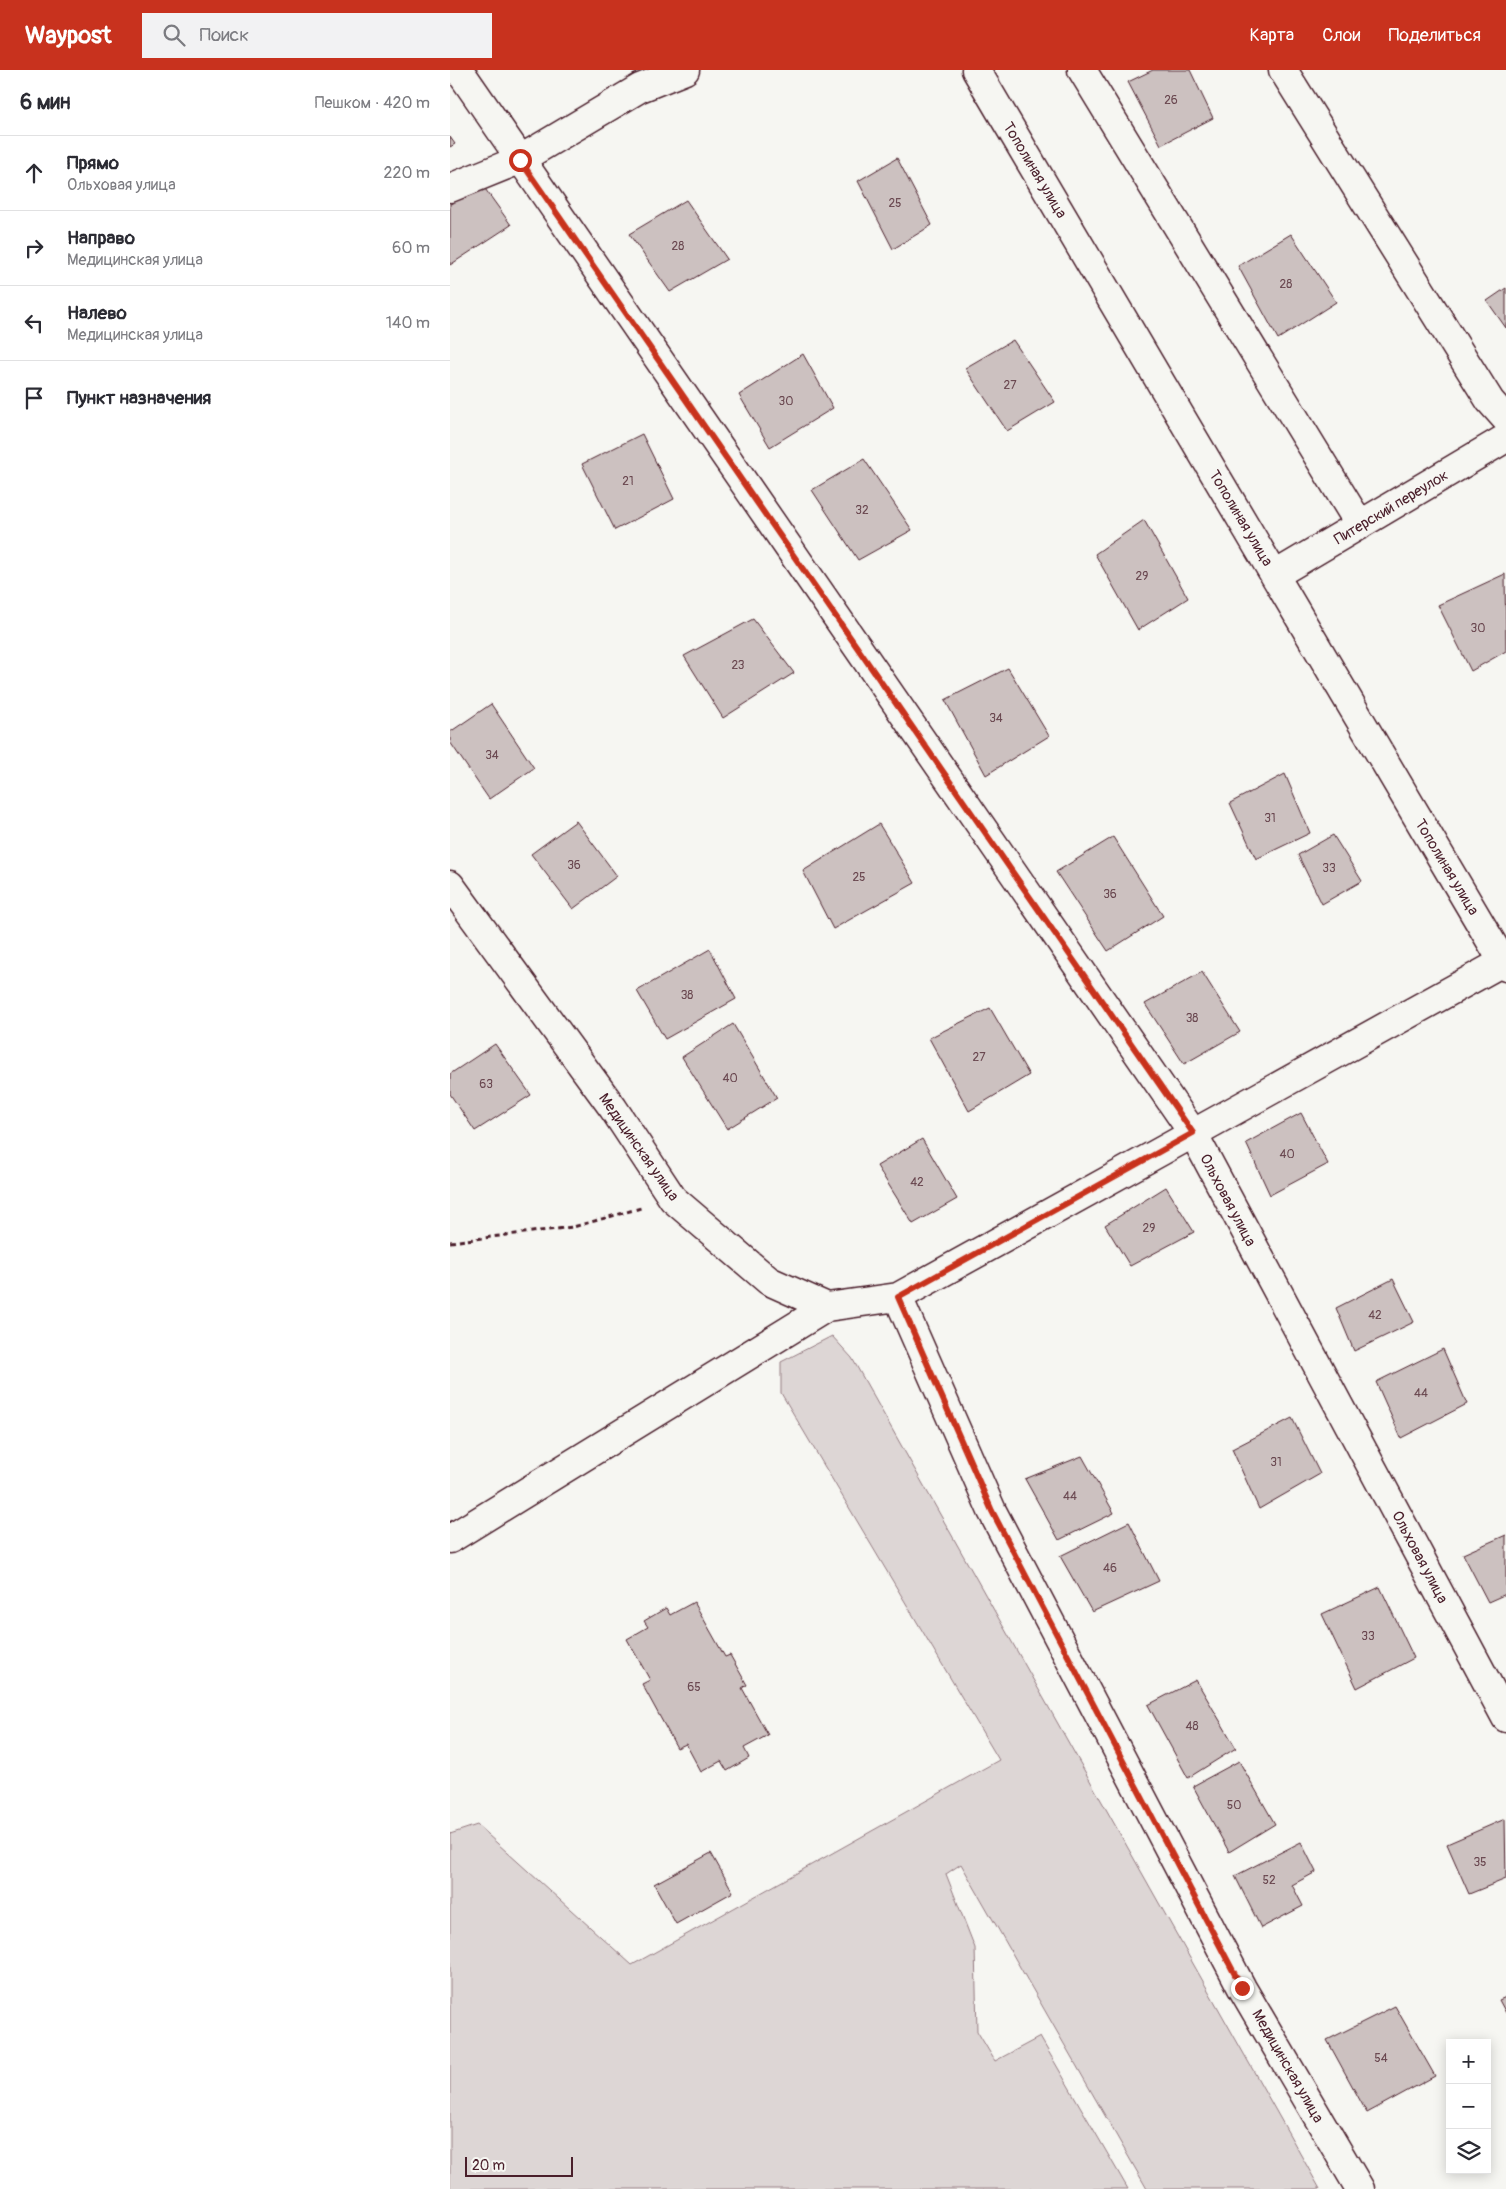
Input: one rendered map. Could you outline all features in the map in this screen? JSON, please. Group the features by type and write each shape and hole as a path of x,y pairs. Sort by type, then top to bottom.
{"street":[{"name":"Ольховая улица","path":"459,70 1193,1133 1506,1718"},
{"path":"450,188 520,160 640,88 685,70"},
{"name":"Тополиная улица","path":"976,70 1505,963"},
{"path":"1082,70 1360,525"},
{"path":"1283,70 1490,402 1506,418"},
{"name":"Питерский переулок","path":"1275,576 1506,438"},
{"name":"Медицинская улица","path":"450,885 612,1108 674,1199 769,1281 827,1307"},
{"path":"450,1539 827,1307 898,1297 1505,963"},
{"name":"Медицинская улица","path":"898,1297 992,1511 1242,1988 1360,2189"}],"path":[{"path":"450,1242 573,1227 674,1199"}],"shaded area":[{"path":"832,1336 852,1358 1320,2189 1147,2189 961,1864 946,1874 975,1948 977,2031 995,2061 1040,2037 1128,2189 450,2189 450,1834 477,1825 632,1965 999,1760 781,1393 781,1362"}],"building":[{"path":"1153,70 1190,70 1213,118 1161,145 1128,82"},
{"path":"450,137 455,144 450,147"},
{"path":"897,158 932,225 893,249 858,181"},
{"path":"483,186 511,225 450,265 450,204"},
{"path":"686,200 727,259 670,292 629,234"},
{"path":"1291,234 1336,302 1278,339 1238,266"},
{"path":"1506,288 1506,328 1487,301"},
{"path":"1013,340 1055,402 1007,431 965,368"},
{"path":"803,354 833,408 770,447 739,395"},
{"path":"642,434 674,499 615,530 582,464"},
{"path":"864,459 912,530 858,560 812,490"},
{"path":"1144,520 1188,598 1138,630 1095,554"},
{"path":"1505,574 1506,651 1471,671 1438,605"},
{"path":"753,619 794,673 723,718 684,656"},
{"path":"1008,668 1049,736 986,775 945,700"},
{"path":"491,704 534,768 489,799 450,742 450,732"},
{"path":"1285,774 1310,833 1256,859 1230,803"},
{"path":"576,821 617,876 573,909 531,854"},
{"path":"879,824 915,883 833,929 803,871"},
{"path":"1333,835 1362,881 1322,904 1298,855"},
{"path":"1113,837 1163,916 1108,951 1056,872"},
{"path":"710,949 736,999 665,1039 637,991"},
{"path":"1202,972 1240,1032 1184,1064 1145,1004"},
{"path":"990,1008 1029,1075 969,1111 929,1038"},
{"path":"733,1024 777,1098 727,1129 682,1057"},
{"path":"495,1044 531,1095 475,1131 450,1094 450,1074"},
{"path":"1301,1113 1328,1164 1270,1195 1246,1143"},
{"path":"922,1139 957,1199 913,1224 877,1166"},
{"path":"1166,1187 1194,1232 1130,1266 1105,1225"},
{"path":"1393,1279 1414,1322 1354,1351 1336,1308"},
{"path":"1443,1349 1467,1404 1401,1438 1376,1382"},
{"path":"1292,1418 1320,1474 1259,1509 1232,1449"},
{"path":"1082,1456 1114,1513 1059,1540 1025,1479"},
{"path":"1129,1522 1159,1581 1092,1612 1060,1556"},
{"path":"1506,1535 1506,1594 1488,1602 1463,1554"},
{"path":"1380,1587 1414,1658 1357,1688 1322,1614"},
{"path":"694,1602 725,1657 730,1655 747,1685 742,1688 768,1735 744,1748 749,1758 727,1771 721,1761 701,1772 686,1744 677,1748 642,1684 650,1680 627,1639 648,1627 644,1621 666,1608 670,1615"},
{"path":"1196,1680 1236,1748 1188,1778 1148,1705"},
{"path":"1239,1761 1275,1824 1229,1852 1193,1786"},
{"path":"1505,1819 1506,1879 1469,1894 1447,1844"},
{"path":"1301,1842 1316,1872 1292,1885 1303,1906 1261,1928 1235,1876"},
{"path":"711,1853 733,1892 676,1924 654,1884"},
{"path":"1506,1997 1506,2013 1499,2000"},
{"path":"1395,2006 1435,2076 1367,2113 1327,2040"}],"route":[{"path":"520,160 1193,1133 898,1297 992,1511 1242,1988"}]}
